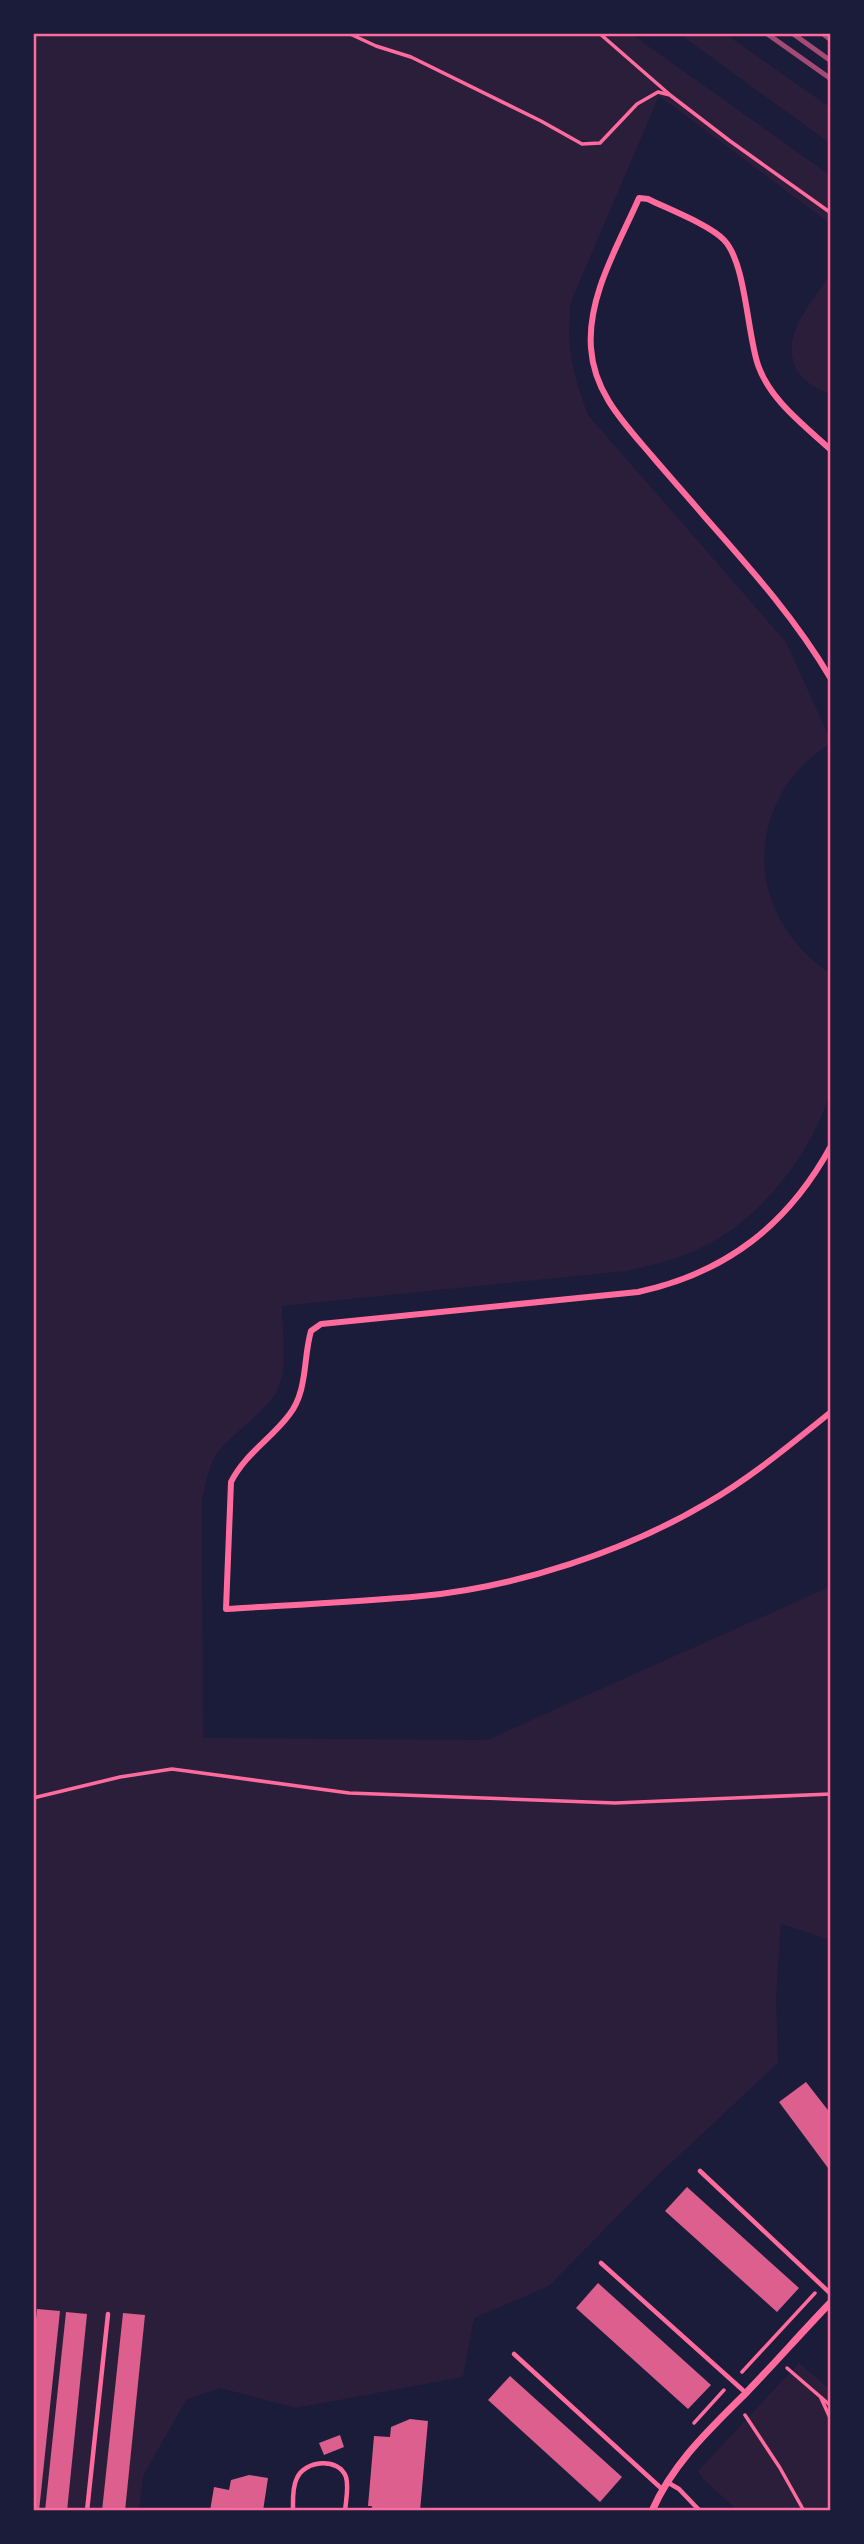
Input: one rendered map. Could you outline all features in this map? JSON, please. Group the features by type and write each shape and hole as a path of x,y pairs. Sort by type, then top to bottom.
{"street":[{"path":"831,450 774,396 758,366 741,282 733,256 724,240 701,225 648,199 639,198 596,299 591,347 595,374 614,412 773,595 806,638 831,679"},
{"path":"831,1146 818,1170 775,1223 743,1249 706,1271 670,1285 638,1292 321,1324 311,1331 304,1381 297,1401 289,1415 237,1468 231,1482 226,1609 424,1596 492,1584 610,1551 648,1535 707,1503 753,1474 831,1412"},
{"path":"652,2511 667,2481 708,2429 746,2393 831,2302"}],"lane":[{"path":"700,2171 831,2294"},
{"path":"601,2263 746,2393"},
{"path":"87,2511 108,2314"},
{"path":"514,2354 662,2489"},
{"path":"293,2511 295,2480 302,2469 313,2463 331,2465 341,2469 346,2476 348,2485 345,2511"},
{"path":"667,2481 679,2489 700,2511"}],"path":[{"path":"348,33 376,46 411,57 582,144 600,144 637,104 658,92 670,94"},
{"path":"599,33 730,141 831,213"},
{"path":"33,1798 120,1777 172,1769 349,1793 615,1803 831,1794"},
{"path":"691,2427 822,2286"},
{"path":"785,2366 831,2406"},
{"path":"820,2396 831,2420"},
{"path":"743,2413 780,2468 804,2511"}],"shaded area":[{"path":"33,33 630,33 831,176 831,224 659,96 571,302 569,334 574,372 588,415 786,642 831,741 803,765 783,791 771,816 765,842 769,892 778,916 792,938 831,974 831,1089 813,1134 786,1176 753,1213 714,1241 672,1259 627,1271 282,1306 284,1357 279,1387 262,1410 218,1452 209,1472 202,1501 203,1738 487,1740 831,1586 831,1940 781,1924 776,1998 778,2063 655,2178 549,2286 474,2318 463,2377 296,2408 220,2388 186,2400 143,2476 139,2511 33,2511"},
{"path":"678,33 724,33 831,108 831,144"},
{"path":"831,274 831,393 813,386 799,373 793,360 792,347 800,321"},
{"path":"799,2363 831,2390 831,2511 738,2511 703,2479 698,2471"}],"building":[{"path":"806,2082 831,2114 831,2172 779,2102"},
{"path":"687,2187 799,2288 777,2312 665,2211"},
{"path":"598,2283 711,2385 688,2409 576,2308"},
{"path":"37,2309 60,2311 39,2511 33,2511 33,2348"},
{"path":"66,2312 87,2314 67,2511 45,2511"},
{"path":"123,2313 145,2315 125,2511 102,2511"},
{"path":"510,2376 622,2477 600,2502 488,2400"},
{"path":"410,2419 428,2421 420,2511 371,2511 372,2506 368,2506 374,2436 390,2437 391,2427"},
{"path":"340,2435 344,2447 324,2455 319,2443"},
{"path":"249,2475 268,2478 263,2511 210,2511 214,2487 229,2490 231,2480"}],"railway":[{"path":"766,33 831,79"},
{"path":"792,33 831,61"},
{"path":"822,33 831,40"}]}
